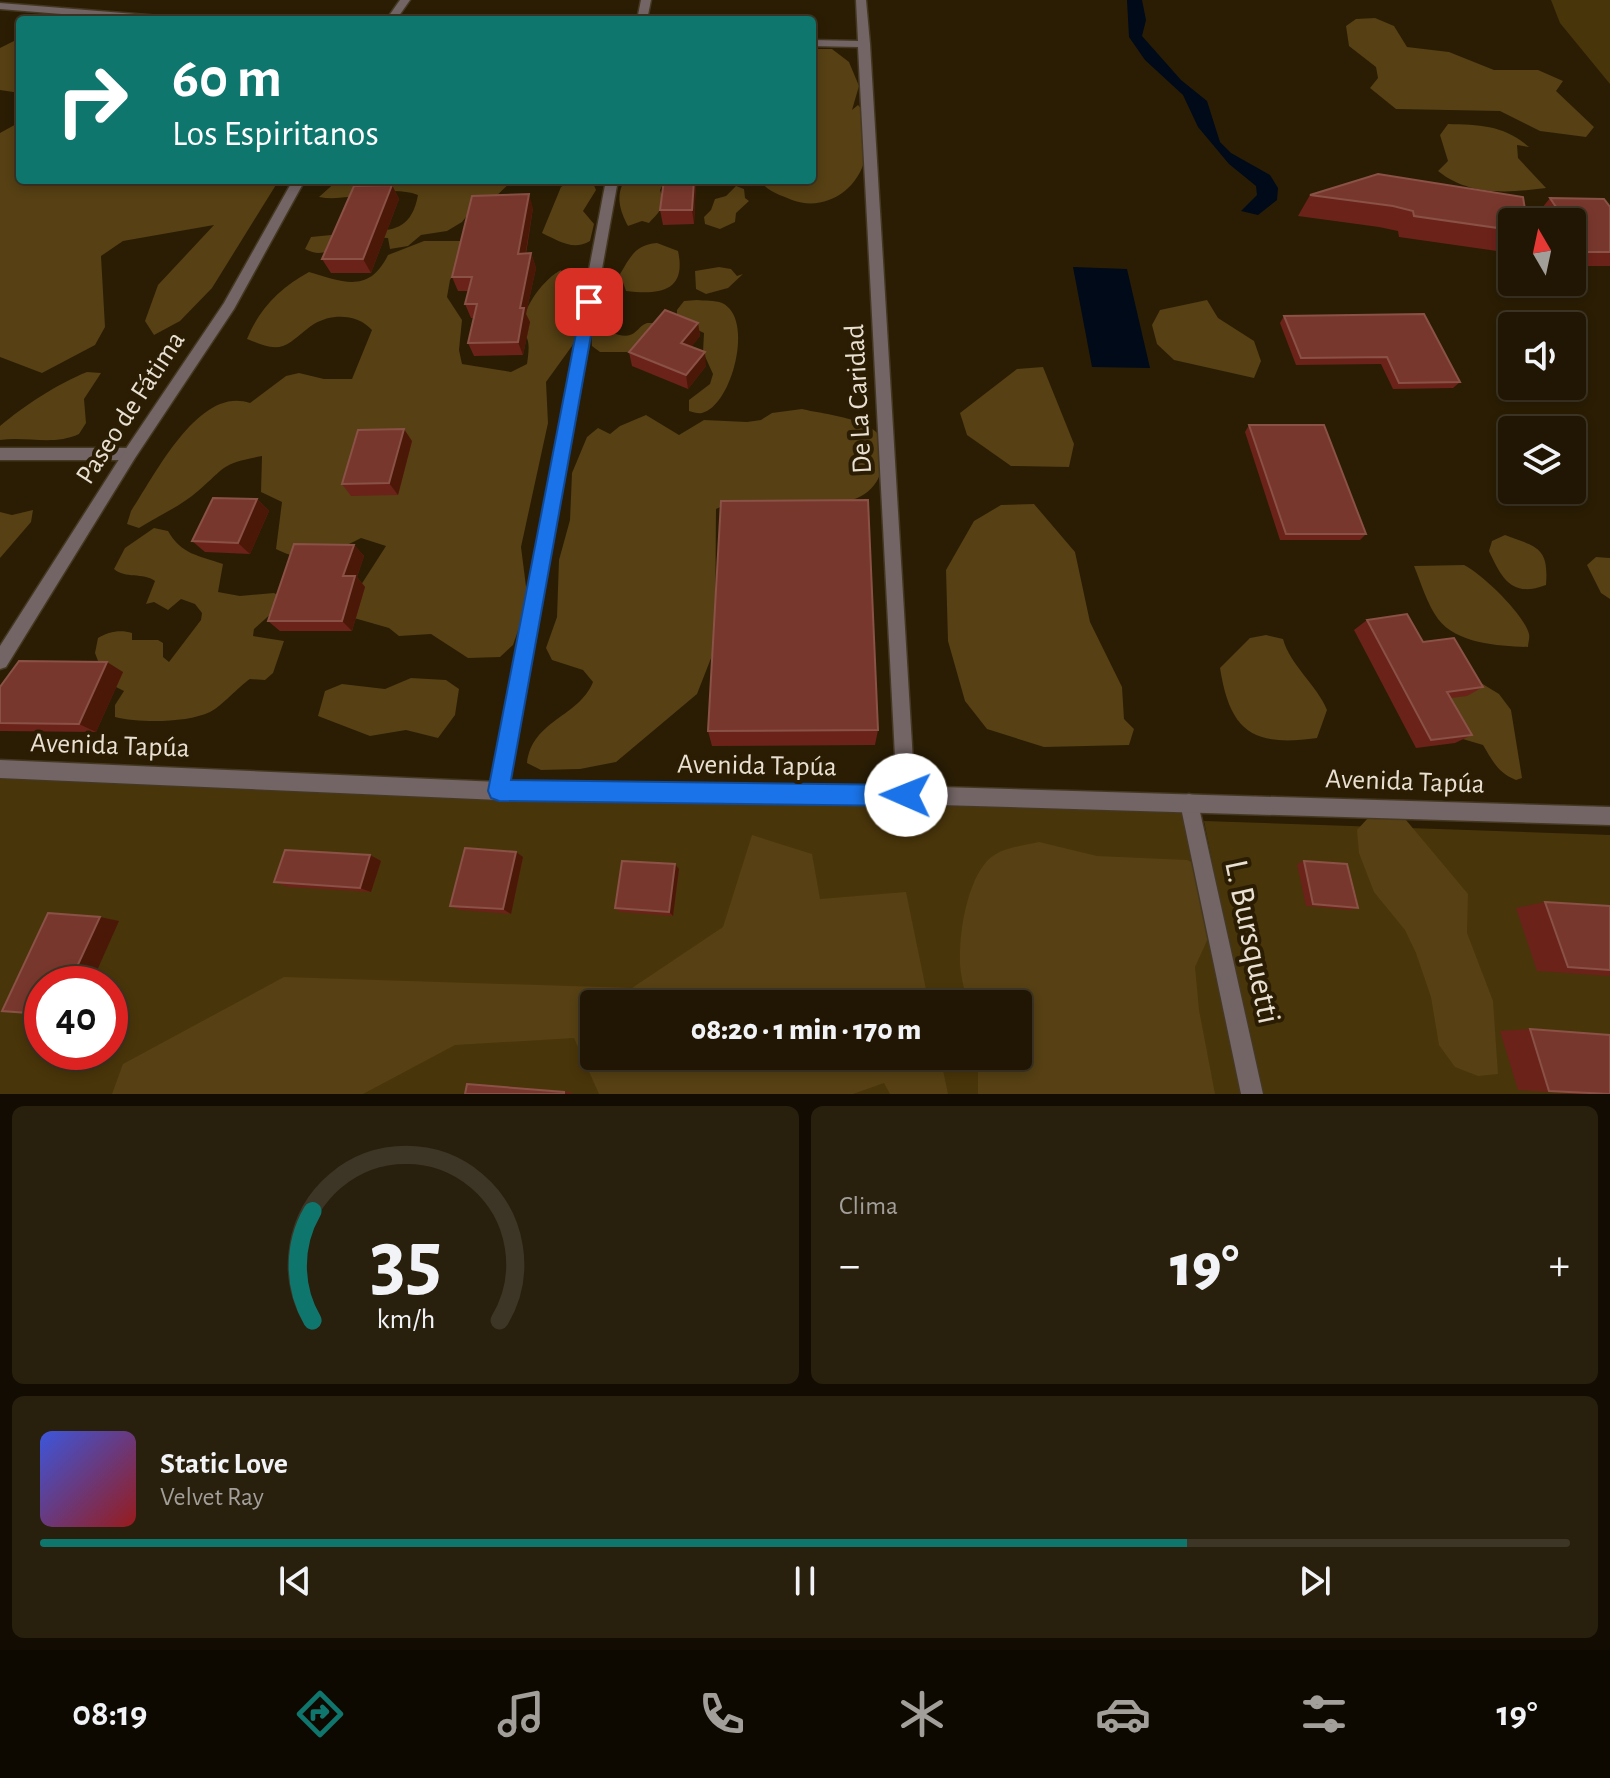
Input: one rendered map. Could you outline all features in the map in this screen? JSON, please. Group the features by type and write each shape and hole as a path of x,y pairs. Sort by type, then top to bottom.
{"street":[{"name":"De La Caridad","path":"861,0 906,795"},
{"path":"5,7 121,16"},
{"path":"816,43 865,44"},
{"name":"Paseo de Fátima","path":"0,661 130,454 229,306 297,184"},
{"path":"499,791 611,184"},
{"path":"0,454 130,454"},
{"name":"Avenida Tapúa","path":"0,769 499,791 906,795 1610,816"},
{"name":"L. Bursquetti","path":"1189,803 1252,1094"}],"shaded area":[{"path":"1551,0 1610,0 1610,84 1560,23"},
{"path":"1375,18 1394,26 1407,47 1449,52 1494,70 1538,70 1563,81 1556,91 1594,127 1586,137 1540,131 1500,111 1396,109 1370,88 1378,78 1376,67 1349,46 1346,26 1356,19"},
{"path":"16,40 16,92 0,90 0,48"},
{"path":"816,49 832,49 849,62 859,86 852,110 858,105 866,114 867,148 861,170 855,181 838,196 816,203 792,200 763,184 816,184"},
{"path":"16,124 16,184 277,184 212,288 180,321 154,335 145,321 158,285 214,225 123,241 101,256 105,327 95,345 42,373 0,357 0,133"},
{"path":"1448,124 1501,130 1520,140 1529,147 1517,145 1518,158 1546,188 1489,191 1450,179 1438,171 1448,161 1440,135"},
{"path":"334,184 509,184 490,202 473,208 462,222 447,231 421,235 408,246 390,249 388,238 362,236 347,239 325,252 305,249 311,237 341,234 334,231 375,231 397,227 413,211 418,195 393,191 343,198 319,197"},
{"path":"566,184 593,184 596,190 583,211 594,224 590,241 584,244 566,244 542,233 561,187"},
{"path":"623,184 663,184 660,190 661,208 649,223 642,221 628,226 620,203"},
{"path":"736,186 744,189 745,198 749,201 736,213 735,222 720,229 705,224 704,217 715,199 726,196"},
{"path":"424,241 474,241 450,280 447,297 462,320 459,350 462,364 511,372 527,364 528,344 523,327 526,311 542,286 561,270 563,277 580,282 589,293 588,309 572,346 546,382 548,423 521,547 528,602 513,645 500,657 468,658 431,634 399,636 389,628 347,616 350,602 386,546 361,538 319,555 298,556 276,549 282,502 261,492 262,456 226,467 184,501 139,528 127,524 131,511 166,456 196,420 213,407 231,401 250,403 286,376 299,373 324,379 352,379 372,330 360,321 344,317 321,320 291,342 278,347 247,339 258,318 280,292 309,272 344,281 364,280 381,267 388,255"},
{"path":"657,243 678,251 680,265 674,283 659,291 626,291 620,274 627,262 634,252"},
{"path":"719,267 731,269 737,276 743,274 728,288 706,294 696,289 695,271"},
{"path":"1207,300 1218,318 1254,341 1261,361 1254,378 1174,360 1157,344 1152,325 1160,310"},
{"path":"684,301 722,303 732,312 738,343 736,361 722,395 713,407 700,413 689,411 689,400 710,384 713,374 703,352 704,333 677,320 677,310"},
{"path":"647,323 655,323 633,352 600,352 592,346 591,328 626,336"},
{"path":"1043,367 1074,444 1069,467 1011,466 967,435 960,413 1017,369"},
{"path":"87,372 101,373 84,399 86,423 79,434 50,440 0,440 0,426 9,418 53,389"},
{"path":"802,409 852,420 875,431 881,438 883,448 878,479 865,494 848,501 827,504 756,501 716,509 715,648 697,694 616,762 580,769 541,770 527,763 537,737 577,703 593,682 583,670 552,660 546,648 557,617 559,560 570,520 572,473 587,437 598,428 610,434 620,426 646,415 679,435 704,420 747,422 761,420 772,413"},
{"path":"1034,504 1075,552 1090,622 1122,687 1124,719 1134,729 1129,745 1044,747 987,729 965,701 948,641 946,570 974,521 1001,505"},
{"path":"33,510 31,522 0,558 0,512 12,515"},
{"path":"154,528 168,531 179,545 191,553 223,564 218,592 240,596 274,593 281,597 283,603 254,629 253,636 284,641 273,673 265,680 250,679 215,709 200,716 150,721 115,717 115,705 124,691 106,682 95,653 98,638 123,631 132,633 132,640 158,640 163,643 163,657 169,662 201,620 202,613 195,604 181,599 168,610 154,602 146,604 155,581 114,569 125,548"},
{"path":"1505,535 1539,550 1545,563 1546,585 1525,589 1516,587 1504,577 1489,551 1492,541"},
{"path":"1596,557 1610,558 1610,599 1601,593 1587,565"},
{"path":"1464,565 1491,586 1519,616 1529,634 1528,647 1467,639 1438,619 1414,566"},
{"path":"1266,635 1283,639 1291,658 1323,701 1327,710 1317,738 1276,740 1261,737 1238,721 1230,707 1220,668 1250,638"},
{"path":"411,678 446,680 459,689 455,715 438,738 406,730 370,736 318,716 325,691 342,684 385,689"},
{"path":"1481,683 1499,694 1511,710 1522,778 1516,780 1505,774 1483,745 1446,734 1442,695"},
{"path":"0,769 1189,803 1252,1094 0,1094"},
{"path":"1386,812 1406,820 1468,894 1467,933 1493,1001 1498,1074 1478,1076 1455,1067 1439,1045 1431,997 1416,953 1405,930 1374,892 1359,853 1357,830 1368,818"},
{"path":"1204,821 1610,835 1610,1094 1259,1094"},
{"path":"752,835 812,854 820,899 906,892 926,990 580,990 580,1051 574,1038 455,1045 363,1094 112,1094 121,1070 128,1070 128,1061 284,977 632,988 723,927"},
{"path":"1039,842 1097,856 1187,860 1209,869 1220,912 1195,967 1199,1010 1215,1094 978,1094 978,1070 1032,1070 1032,990 964,990 960,961 966,905 980,870 992,856"},
{"path":"588,1070 943,1070 948,1094 890,1094 884,1083 853,1094 599,1094"}],"water":[{"path":"1127,0 1142,0 1146,20 1142,36 1181,80 1207,101 1220,142 1231,153 1270,175 1278,188 1277,200 1258,215 1241,211 1257,195 1256,186 1229,164 1198,127 1183,95 1145,60 1129,37"},
{"path":"1073,267 1127,269 1150,368 1092,367"}],"building":[{"path":"1378,174 1523,197 1525,208 1498,208 1498,228 1414,216 1413,211 1393,206 1310,195"},
{"path":"663,184 694,184 692,210 660,210"},
{"path":"392,185 363,259 322,259 354,186"},
{"path":"529,194 518,254 531,253 520,308 524,308 518,342 468,343 477,304 465,304 472,277 452,277 472,196"},
{"path":"1550,198 1604,199 1610,207 1610,252 1586,252 1586,208 1557,208"},
{"path":"665,310 698,323 681,343 705,352 686,375 629,352"},
{"path":"1424,314 1460,382 1399,383 1387,357 1301,358 1284,316"},
{"path":"1249,425 1324,425 1366,534 1286,534"},
{"path":"404,429 389,483 342,484 358,430"},
{"path":"213,498 257,499 238,543 192,541"},
{"path":"868,500 878,730 708,731 721,501"},
{"path":"294,544 354,545 343,576 355,576 342,621 268,621"},
{"path":"1407,614 1423,642 1454,638 1483,687 1447,692 1472,735 1431,740 1367,620"},
{"path":"19,661 107,662 79,724 0,723 0,687"},
{"path":"465,848 516,852 503,909 450,906"},
{"path":"285,850 370,855 360,888 274,882"},
{"path":"622,861 675,864 669,912 615,908"},
{"path":"1304,861 1347,864 1358,908 1313,904"},
{"path":"1545,902 1610,906 1610,970 1568,967"},
{"path":"48,913 100,917 77,966 24,966 24,1013 2,1011"},
{"path":"1530,1029 1610,1035 1610,1094 1549,1091"},
{"path":"467,1084 564,1092 564,1094 465,1094"}],"route":[{"path":"589,302 499,791 906,795"}]}
